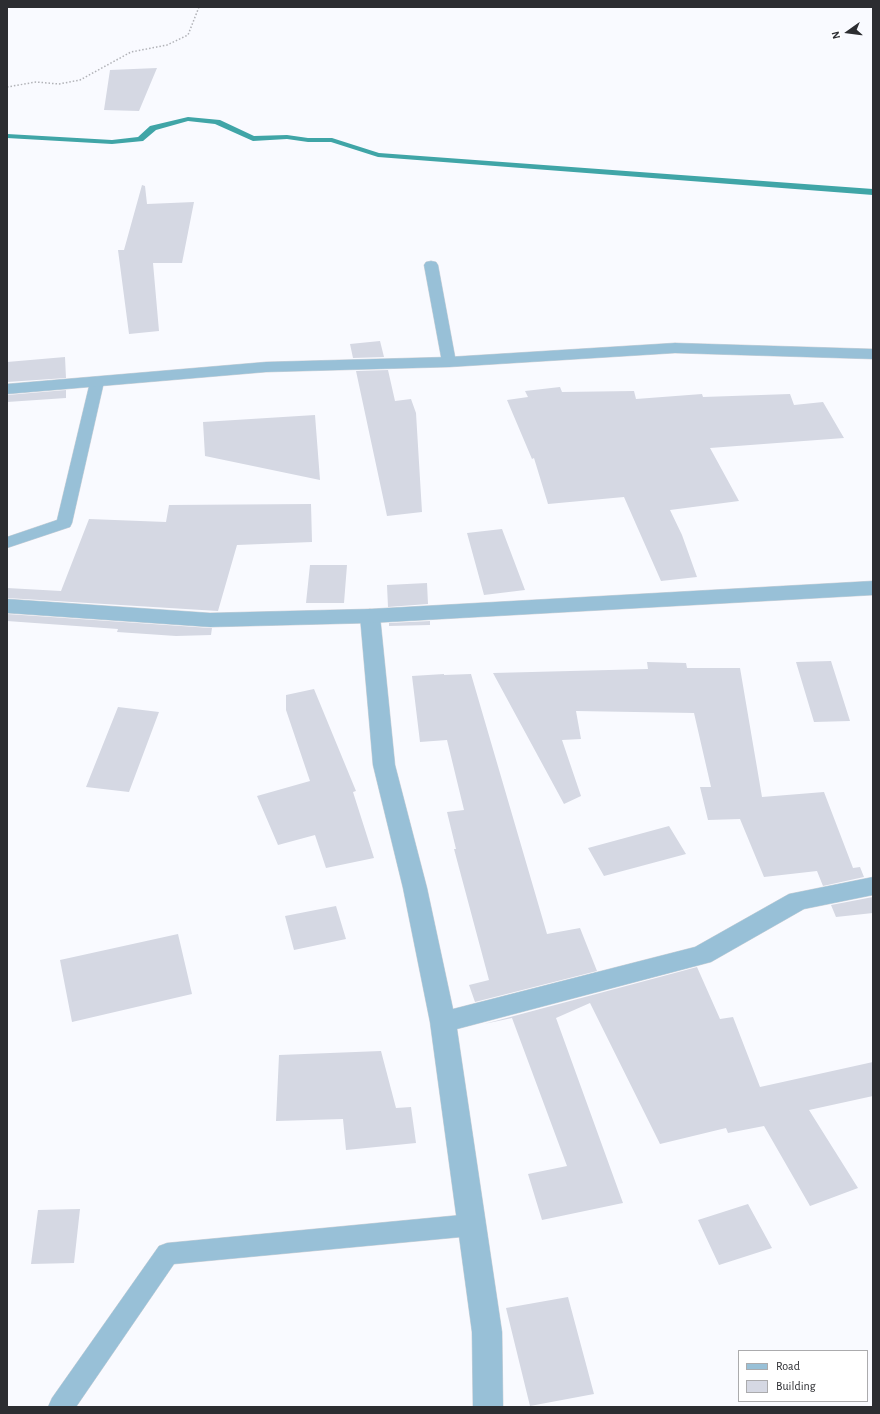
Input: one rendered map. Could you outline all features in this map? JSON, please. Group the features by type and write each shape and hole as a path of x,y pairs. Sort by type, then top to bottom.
{"street":[{"path":"7,389 266,367 449,362 675,348 873,354"},
{"path":"7,606 210,620 370,616 873,588"},
{"path":"370,616 384,765 414,888 443,1022 487,1332 488,1407"},
{"path":"443,1022 702,955 798,901 873,886"}],"lane":[{"path":"431,265 449,362"},
{"path":"7,543 64,523 97,382"},
{"path":"61,1407 167,1254 472,1225"}],"path":[{"path":"7,86 36,82 59,84 80,80 131,52 167,45 188,35 199,7"}],"building":[{"path":"157,68 139,111 104,110 110,70"},
{"path":"142,185 145,186 147,204 194,202 182,263 153,263 159,331 129,334 118,250 124,250"},
{"path":"380,341 384,357 353,358 350,344"},
{"path":"65,357 66,378 7,382 7,362"},
{"path":"388,370 395,401 411,399 416,413 422,512 387,516 356,371"},
{"path":"560,387 562,392 634,391 636,399 702,394 703,397 790,394 794,405 823,402 844,438 710,448 739,501 670,510 682,535 697,577 661,581 624,497 548,504 534,458 532,459 507,400 528,397 525,391"},
{"path":"66,390 66,398 7,402 7,395"},
{"path":"315,415 320,480 205,456 203,422"},
{"path":"311,504 312,542 237,545 218,611 7,598 7,588 61,591 89,519 166,522 169,505"},
{"path":"502,529 525,590 484,595 467,533"},
{"path":"310,565 347,565 344,603 306,603"},
{"path":"427,583 428,604 388,607 387,585"},
{"path":"7,614 212,628 211,635 176,636 117,632 118,629 7,621"},
{"path":"430,621 430,625 389,626 389,623"},
{"path":"831,661 850,721 814,722 796,662"},
{"path":"647,662 686,663 687,668 740,668 762,797 824,792 853,868 860,867 864,877 823,886 817,871 764,877 740,819 708,820 700,787 711,787 694,713 576,711 581,739 562,740 581,796 564,804 493,673 648,669"},
{"path":"471,674 547,934 580,928 597,971 475,1002 469,985 489,980 454,849 456,849 447,812 464,810 447,740 420,742 412,676"},
{"path":"314,689 356,791 353,792 374,858 326,868 315,835 278,845 257,796 310,781 286,710 286,695"},
{"path":"118,707 159,712 129,792 86,787"},
{"path":"669,826 686,854 604,876 588,848"},
{"path":"873,897 873,913 836,917 831,905"},
{"path":"336,906 346,939 294,950 285,916"},
{"path":"178,934 192,994 72,1022 60,960"},
{"path":"697,967 720,1019 733,1017 760,1087 873,1062 873,1096 809,1110 858,1188 810,1206 764,1126 728,1133 726,1128 660,1144 590,1003 556,1018 623,1203 542,1220 528,1174 567,1166 512,1018 484,1024"},
{"path":"381,1051 396,1108 411,1107 416,1143 346,1150 343,1119 276,1121 279,1055"},
{"path":"748,1204 772,1248 719,1265 698,1220"},
{"path":"80,1209 74,1263 31,1264 38,1210"},
{"path":"568,1297 594,1394 530,1406 506,1308"}],"waterway":[{"path":"7,136 112,142 140,139 153,128 188,119 217,122 253,139 287,137 308,140 332,140 378,155 873,192"}]}
